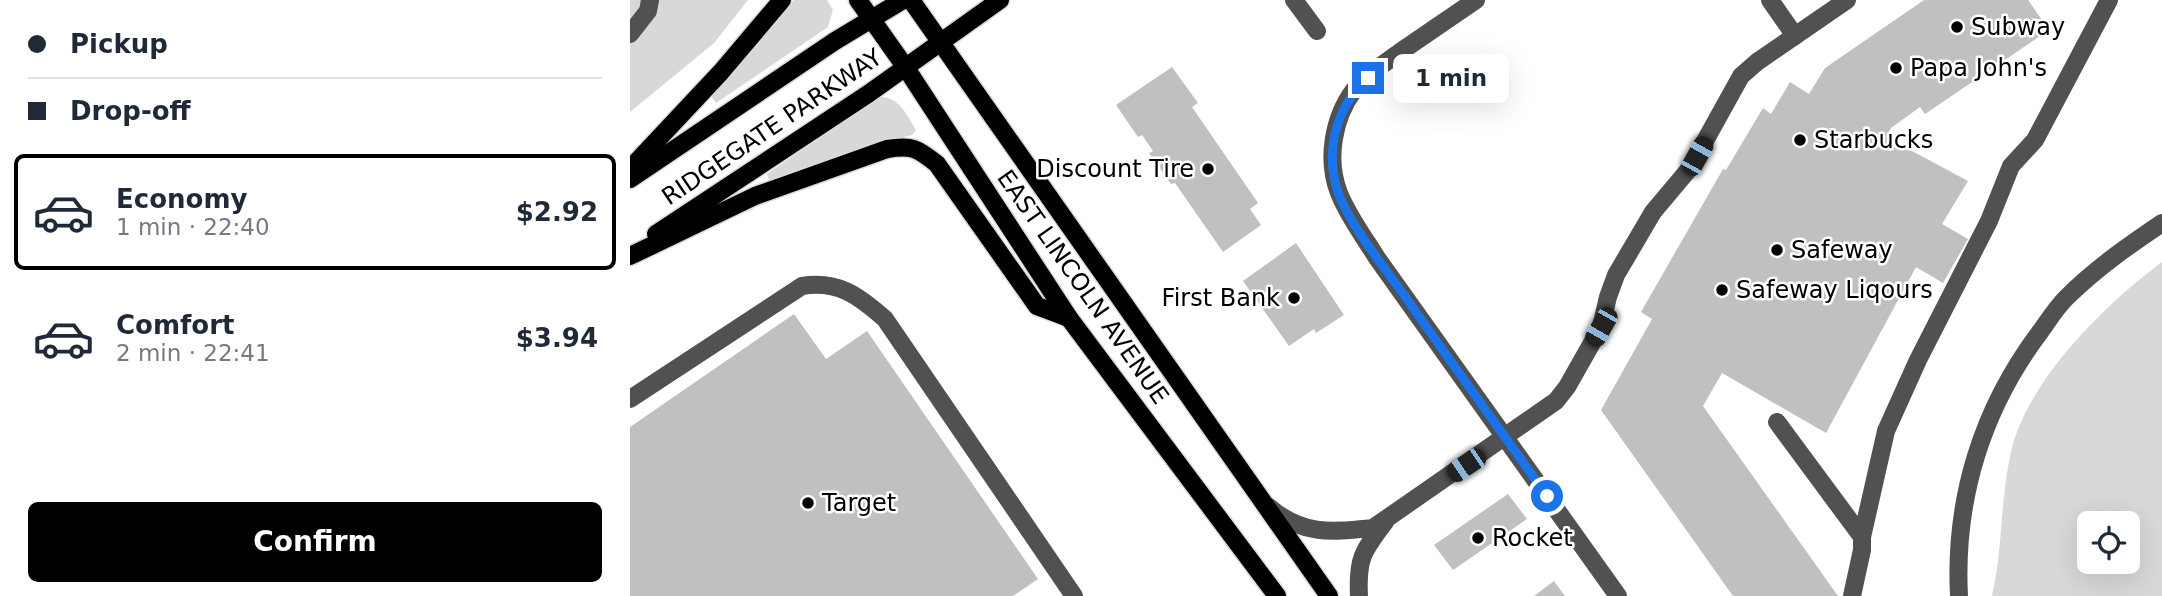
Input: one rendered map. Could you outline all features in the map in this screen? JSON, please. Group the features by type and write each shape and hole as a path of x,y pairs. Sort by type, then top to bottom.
{"main road":[{"path":"630,169 721,72 782,0"},
{"name":"EAST LINCOLN AVENUE","path":"858,0 1069,318 1277,596"},
{"name":"RIDGEGATE PARKWAY","path":"630,178 835,41 903,0"},
{"name":"EAST LINCOLN AVENUE","path":"911,0 1329,596"},
{"name":"RIDGEGATE PARKWAY","path":"630,250 905,68 1000,0"},
{"path":"630,256 755,196 887,149 906,146 918,149 937,164 1037,306 1069,318"}],"street":[{"path":"630,34 648,11 650,0"},
{"path":"1294,0 1318,31"},
{"path":"1476,0 1382,65 1354,90 1338,122 1332,160 1338,191 1350,215 1618,596"},
{"path":"1770,0 1794,36"},
{"path":"1264,503 1281,517 1310,530 1336,532 1373,528 1556,401 1567,387 1601,327 1616,275 1653,212 1690,168 1741,76 1847,0"},
{"path":"1852,596 1862,550 1861,537 1886,431 1918,360 1989,221 2011,166 2035,140 2109,0"},
{"path":"1959,596 1962,514 1977,451 1998,397 2023,354 2063,301 2101,265 2162,222"},
{"path":"630,399 802,286 821,283 841,290 863,300 885,319 1074,596"},
{"path":"1777,422 1861,537"},
{"path":"1359,596 1358,573 1363,551 1387,519"}],"shaded area":[{"path":"630,0 748,0 714,43 630,112"},
{"path":"794,0 827,0 833,10 828,27 716,103 711,96"},
{"path":"879,97 892,100 902,107 916,130 912,135 879,143 770,182 767,174"},
{"path":"2162,262 2162,596 1992,596 2007,470 2020,425 2033,398 2071,346 2117,299"}],"building":[{"path":"1924,0 2028,0 2049,30 1925,114 1920,107 1891,128 1886,137 1968,181 1942,224 1968,239 1943,283 1916,267 1826,433 1722,373 1703,406 1838,596 1733,596 1601,410 1652,319 1641,312 1723,169 1726,170 1763,108 1771,114 1790,82 1809,94 1825,68"},
{"path":"1172,67 1198,103 1192,107 1258,203 1250,209 1261,225 1223,252 1175,183 1171,184 1149,153 1153,151 1142,135 1138,137 1116,105"},
{"name":"First Bank","path":"1296,243 1344,315 1316,333 1314,329 1289,346 1243,281"},
{"name":"Target","path":"794,314 826,359 867,331 1038,579 1013,596 630,596 630,427"},
{"path":"1508,494 1527,519 1453,570 1434,545"},
{"path":"1554,581 1565,596 1534,596"}],"place":[{"name":"Subway","path":"1957,27"},
{"name":"Papa John's","path":"1896,68"},
{"name":"Starbucks","path":"1800,140"},
{"name":"Discount Tire","path":"1208,169"},
{"name":"Safeway","path":"1777,250"},
{"name":"Safeway Liqours","path":"1722,290"},
{"name":"First Bank","path":"1294,298"},
{"name":"Target","path":"808,503"},
{"name":"Rocket","path":"1478,538"}],"route":[{"path":"1368,78 1354,90 1334,136 1332,160 1338,191 1377,258 1547,496"}]}
